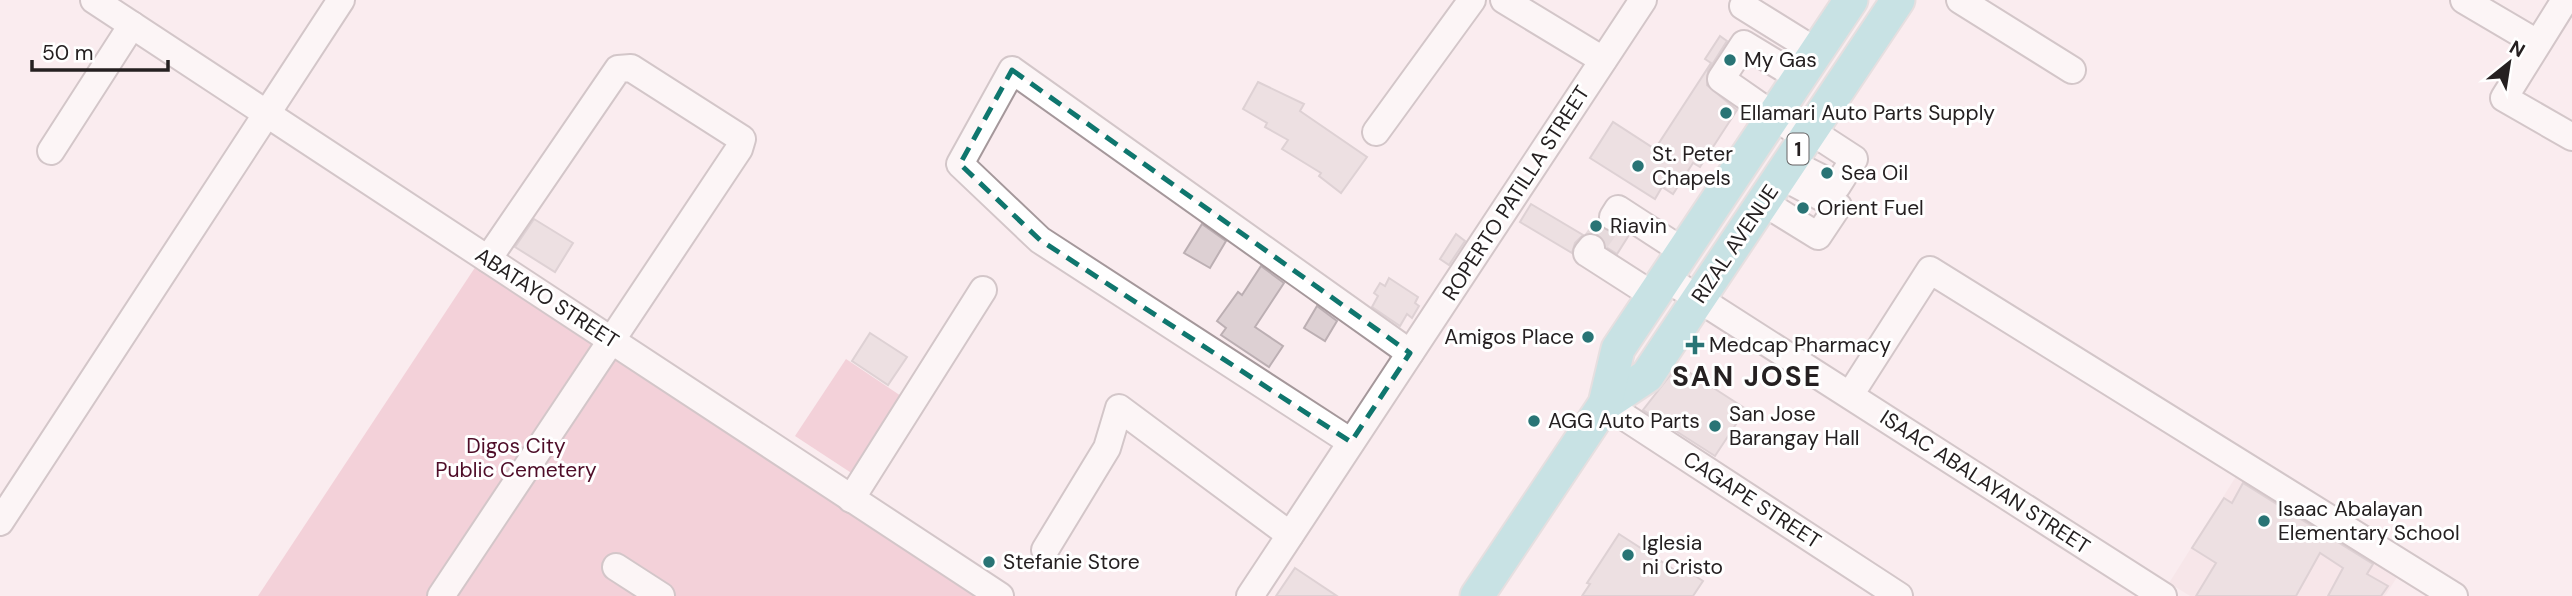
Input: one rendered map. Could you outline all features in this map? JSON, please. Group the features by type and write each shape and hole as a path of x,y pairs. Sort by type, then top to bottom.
{"main road":[{"name":"RIZAL AVENUE","path":"1477,596 1605,404 1618,349 1851,0"},
{"name":"RIZAL AVENUE","path":"1605,404 1647,376 1898,0"}],"street":[{"name":"ABATAYO STREET","path":"94,0 1000,596"},
{"path":"0,522 341,0"},
{"path":"1376,132 1472,0"},
{"path":"1504,0 1604,60"},
{"name":"ROPERTO PATILLA STREET","path":"1250,596 1643,0"},
{"path":"1960,0 2072,70"},
{"path":"2465,0 2537,43"},
{"path":"2565,0 2504,97 2572,137"},
{"path":"1742,6 1809,65"},
{"path":"51,151 132,25"},
{"path":"1790,162 1774,118 1721,79 1744,44 1809,65"},
{"path":"441,596 739,149 742,139 631,68 618,69 488,259"},
{"path":"1351,442 1040,240 960,164 1012,70 1410,353"},
{"path":"1613,217 1618,209 1668,275"},
{"path":"1591,248 1587,253 1668,275"},
{"path":"1850,395 1930,270 2454,596"},
{"name":"ISAAC ABALAYAN STREET","path":"1668,275 1698,299 2163,596"},
{"path":"851,499 983,290"},
{"name":"CAGAPE STREET","path":"1605,404 1899,596"},
{"path":"1045,550 1107,448 1119,408 1290,535"},
{"path":"617,566 661,596"}],"highlighted area":[{"path":"1012,70 1410,353 1351,442 1040,240 960,164"}],"shaded area":[{"name":"Isaac Abalayan Elementary School","path":"2240,470 2401,571 2385,596 2190,596 2169,583"}],"green space":[{"name":"Digos City Public Cemetery","path":"476,266 978,596 258,596"},
{"path":"846,359 907,400 856,476 795,436"}],"building":[{"path":"1720,36 1727,41 1708,71 1707,85 1737,110 1700,167 1693,163 1673,194 1662,187 1655,199 1590,158 1613,122 1655,149 1711,63 1705,59"},
{"path":"1258,82 1304,104 1300,111 1367,157 1341,193 1319,176 1321,173 1282,149 1288,140 1265,127 1267,123 1243,109"},
{"path":"1531,204 1583,235 1575,243 1572,253 1520,222"},
{"path":"534,219 573,243 555,272 515,247"},
{"path":"1598,220 1605,231 1621,230 1629,235 1617,254 1606,247 1600,235 1590,233"},
{"path":"1202,224 1226,241 1210,268 1184,253"},
{"path":"1456,234 1465,241 1449,265 1440,259"},
{"path":"1261,266 1284,283 1255,327 1283,346 1269,367 1221,335 1226,328 1217,321 1238,292 1242,295"},
{"path":"1389,278 1418,297 1415,303 1419,306 1412,318 1407,314 1400,326 1372,307 1378,296 1374,293 1380,283 1385,286"},
{"path":"1317,306 1337,321 1325,341 1304,328"},
{"path":"870,333 907,357 888,385 852,361"},
{"path":"1678,365 1746,409 1715,456 1643,410"},
{"name":"Isaac Abalayan Elementary School","path":"2243,483 2373,564 2367,574 2388,586 2381,596 2328,596 2343,568 2320,553 2296,596 2196,596 2216,563 2192,548 2224,498 2232,503"},
{"name":"Iglesia ni Cristo","path":"1619,534 1678,572 1681,567 1703,581 1693,596 1582,596 1590,584 1587,583"},
{"path":"1295,568 1337,596 1276,596"}],"tunnel":[{"path":"1591,248 1613,217"}],"place":[{"name":"My Gas","path":"1730,60"},
{"name":"Ellamari Auto Parts Supply","path":"1726,113"},
{"name":"St. Peter Chapels","path":"1638,166"},
{"name":"Sea Oil","path":"1827,173"},
{"name":"Orient Fuel","path":"1803,208"},
{"name":"Riavin","path":"1596,226"},
{"name":"Amigos Place","path":"1588,337"},
{"name":"Medcap Pharmacy","path":"1695,345"},
{"name":"AGG Auto Parts","path":"1534,421"},
{"name":"San Jose Barangay Hall","path":"1715,426"},
{"name":"Isaac Abalayan Elementary School","path":"2264,521"},
{"name":"Iglesia ni Cristo","path":"1628,555"},
{"name":"Stefanie Store","path":"989,562"}],"district":[{"name":"SAN JOSE","path":"1747,376"}]}
